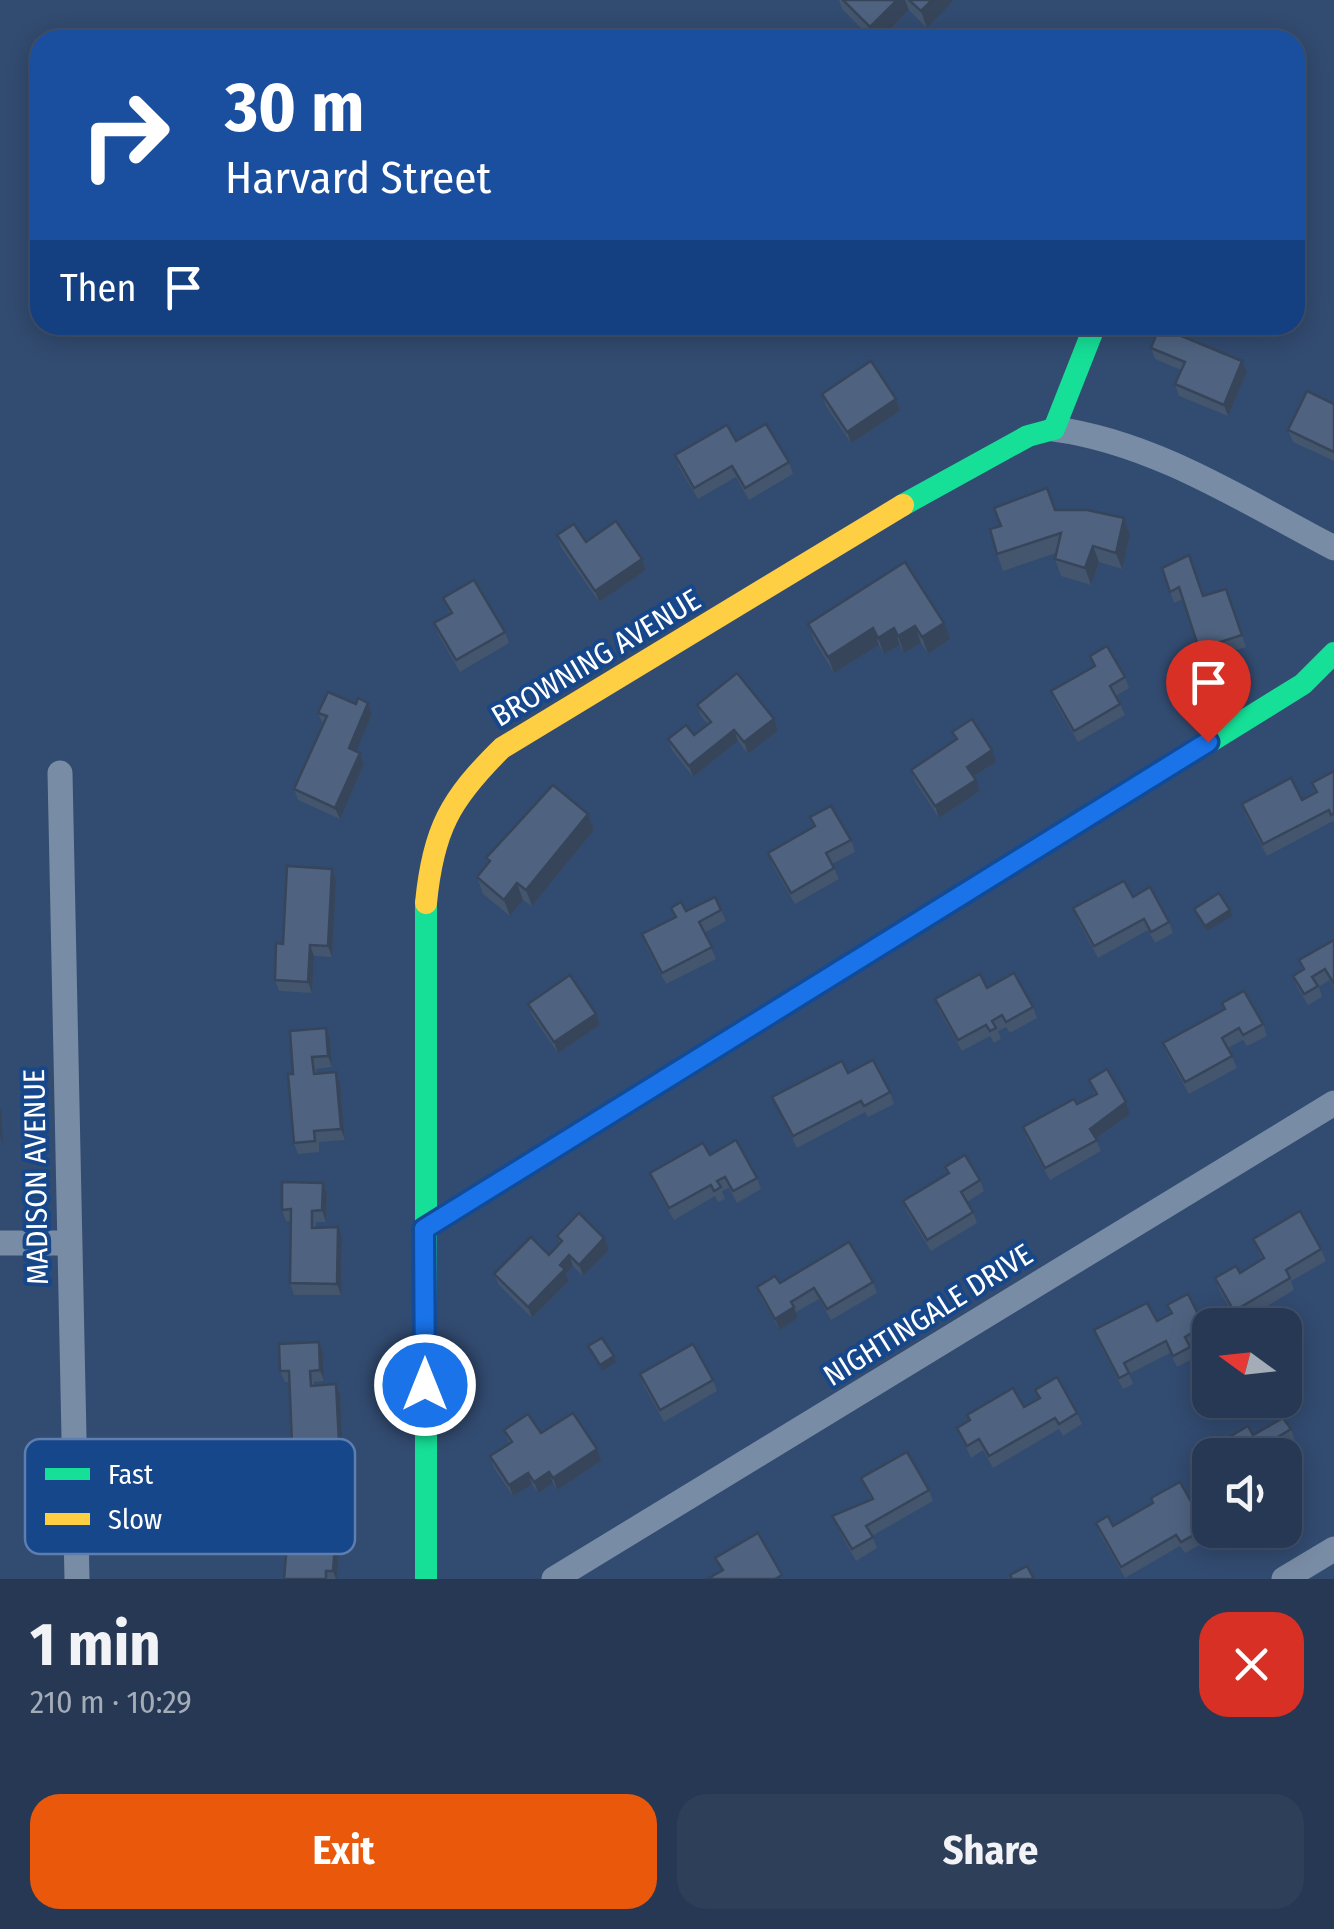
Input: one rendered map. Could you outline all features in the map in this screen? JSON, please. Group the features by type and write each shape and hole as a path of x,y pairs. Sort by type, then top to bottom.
{"street":[{"path":"1090,335 1054,429 1088,434 1174,465 1334,548"},
{"name":"BROWNING AVENUE","path":"426,1579 426,915 430,858 448,802 502,748 956,472 1028,436 1054,429"},
{"path":"424,1229 1303,684 1334,653"},
{"name":"MADISON AVENUE","path":"60,773 74,1439"},
{"name":"NIGHTINGALE DRIVE","path":"554,1579 1334,1103"},
{"path":"0,1243 69,1242"},
{"path":"1284,1579 1334,1548"},
{"name":"MADISON AVENUE","path":"77,1554 78,1579"}],"building":[{"path":"843,0 897,0 870,27"},
{"path":"909,0 932,0 921,11"},
{"path":"1156,335 1179,335 1242,361 1224,405 1175,384 1185,362 1151,348"},
{"path":"871,361 896,399 847,432 822,394"},
{"path":"1307,391 1334,404 1334,452 1288,430"},
{"path":"766,424 789,462 745,488 732,466 694,488 675,455 727,425 736,441"},
{"path":"1047,488 1055,510 1087,510 1124,518 1116,553 1093,546 1085,568 1055,559 1061,533 997,554 990,529 1001,526 994,508"},
{"path":"616,521 642,559 595,591 557,535 574,524 586,542"},
{"path":"1189,555 1203,596 1226,589 1242,635 1199,649 1179,587 1170,592 1162,568"},
{"path":"905,562 944,623 922,637 915,626 898,636 894,628 878,638 873,628 828,657 808,624"},
{"path":"474,580 505,632 456,660 434,623 452,613 443,598"},
{"path":"1107,646 1125,677 1110,686 1120,704 1074,731 1051,691 1095,666 1090,656"},
{"path":"737,673 774,719 744,742 734,730 689,766 668,739 686,725 694,735 711,722 697,705"},
{"path":"328,692 356,704 358,698 368,703 349,748 360,753 335,808 294,789 327,716 318,713"},
{"path":"972,719 992,750 967,767 976,780 935,806 911,770 957,739 952,732"},
{"path":"1334,771 1334,813 1331,815 1329,810 1263,844 1242,804 1291,778 1302,800 1317,792 1312,783"},
{"path":"553,785 588,814 526,890 517,883 504,900 477,877 490,861 486,858"},
{"path":"831,806 851,840 826,853 834,868 791,893 768,853 815,826 810,817"},
{"path":"287,866 332,869 328,946 310,945 308,982 275,980 276,943 283,944"},
{"path":"1124,881 1133,897 1150,887 1169,922 1151,932 1144,919 1094,946 1073,908"},
{"path":"1219,893 1230,910 1205,926 1194,909"},
{"path":"715,897 721,910 699,922 712,947 662,973 642,934 676,917 671,908 681,902 686,911"},
{"path":"1334,940 1334,984 1325,969 1312,977 1318,986 1304,994 1293,976 1304,969 1299,960"},
{"path":"1014,973 1033,1007 1006,1022 1002,1015 992,1021 996,1028 990,1031 986,1025 958,1040 935,999 980,974 987,988"},
{"path":"570,975 596,1014 554,1042 528,1004"},
{"path":"1244,991 1263,1024 1243,1035 1239,1028 1222,1038 1232,1056 1185,1082 1163,1043 1225,1009 1222,1003"},
{"path":"326,1028 328,1056 312,1057 314,1074 336,1072 341,1129 314,1131 315,1141 294,1143 288,1074 293,1074 290,1031"},
{"path":"873,1060 890,1092 864,1106 861,1101 793,1136 772,1097 842,1061 848,1073"},
{"path":"1107,1069 1126,1102 1090,1129 1097,1140 1045,1168 1023,1127 1074,1099 1077,1104 1097,1094 1089,1080"},
{"path":"736,1140 757,1178 733,1191 725,1177 717,1181 721,1187 714,1191 711,1185 669,1208 650,1173 703,1143 710,1155"},
{"path":"965,1155 980,1180 961,1192 973,1212 927,1240 903,1201 949,1173 945,1167"},
{"path":"282,1182 323,1183 322,1210 312,1211 312,1228 338,1227 337,1284 290,1283 291,1209 282,1210"},
{"path":"1300,1211 1321,1249 1286,1270 1290,1278 1239,1308 1232,1308 1215,1278 1236,1266 1240,1273 1264,1258 1253,1239"},
{"path":"579,1213 604,1238 579,1265 569,1255 560,1265 565,1269 528,1307 494,1274 531,1237 549,1255 562,1241 557,1236"},
{"path":"849,1242 873,1282 827,1309 814,1288 791,1302 794,1307 775,1319 757,1287 775,1276 780,1283"},
{"path":"1188,1294 1195,1308 1192,1333 1185,1337 1190,1347 1173,1356 1166,1341 1124,1363 1129,1373 1119,1378 1094,1330 1147,1303 1157,1321 1172,1313 1167,1305"},
{"path":"602,1338 614,1356 600,1365 588,1346"},
{"path":"319,1342 320,1370 310,1371 311,1386 336,1384 339,1439 292,1439 289,1371 280,1371 279,1344"},
{"path":"693,1344 713,1380 660,1410 640,1374"},
{"path":"1057,1377 1077,1413 1059,1424 1055,1418 989,1456 979,1439 967,1446 957,1428 970,1420 967,1415 1013,1388 1024,1407 1040,1398 1035,1390"},
{"path":"573,1413 597,1449 553,1478 549,1472 534,1482 528,1473 509,1485 490,1456 512,1442 504,1430 528,1414 541,1433"},
{"path":"1283,1418 1291,1429 1276,1438 1231,1436 1248,1426 1253,1435"},
{"path":"907,1452 929,1490 866,1526 873,1537 852,1549 832,1516 873,1499 861,1478"},
{"path":"1180,1482 1192,1503 1192,1536 1181,1542 1176,1535 1121,1567 1096,1523 1108,1516 1113,1526 1153,1503 1151,1498"},
{"path":"758,1533 782,1575 775,1579 707,1579 723,1570 715,1558"},
{"path":"286,1554 334,1554 333,1571 326,1571 326,1579 284,1579"},
{"path":"1027,1566 1034,1579 1012,1579 1010,1575"}],"traffic: fast":[{"path":"903,505 1028,436 1054,429 1091,335"},
{"path":"424,1229 1303,684 1334,653"},
{"path":"426,903 426,1579"}],"traffic: slow":[{"path":"426,903 434,855 447,817 469,783 502,748 903,505"}],"route":[{"path":"425,1385 424,1229 1208,742"}]}
